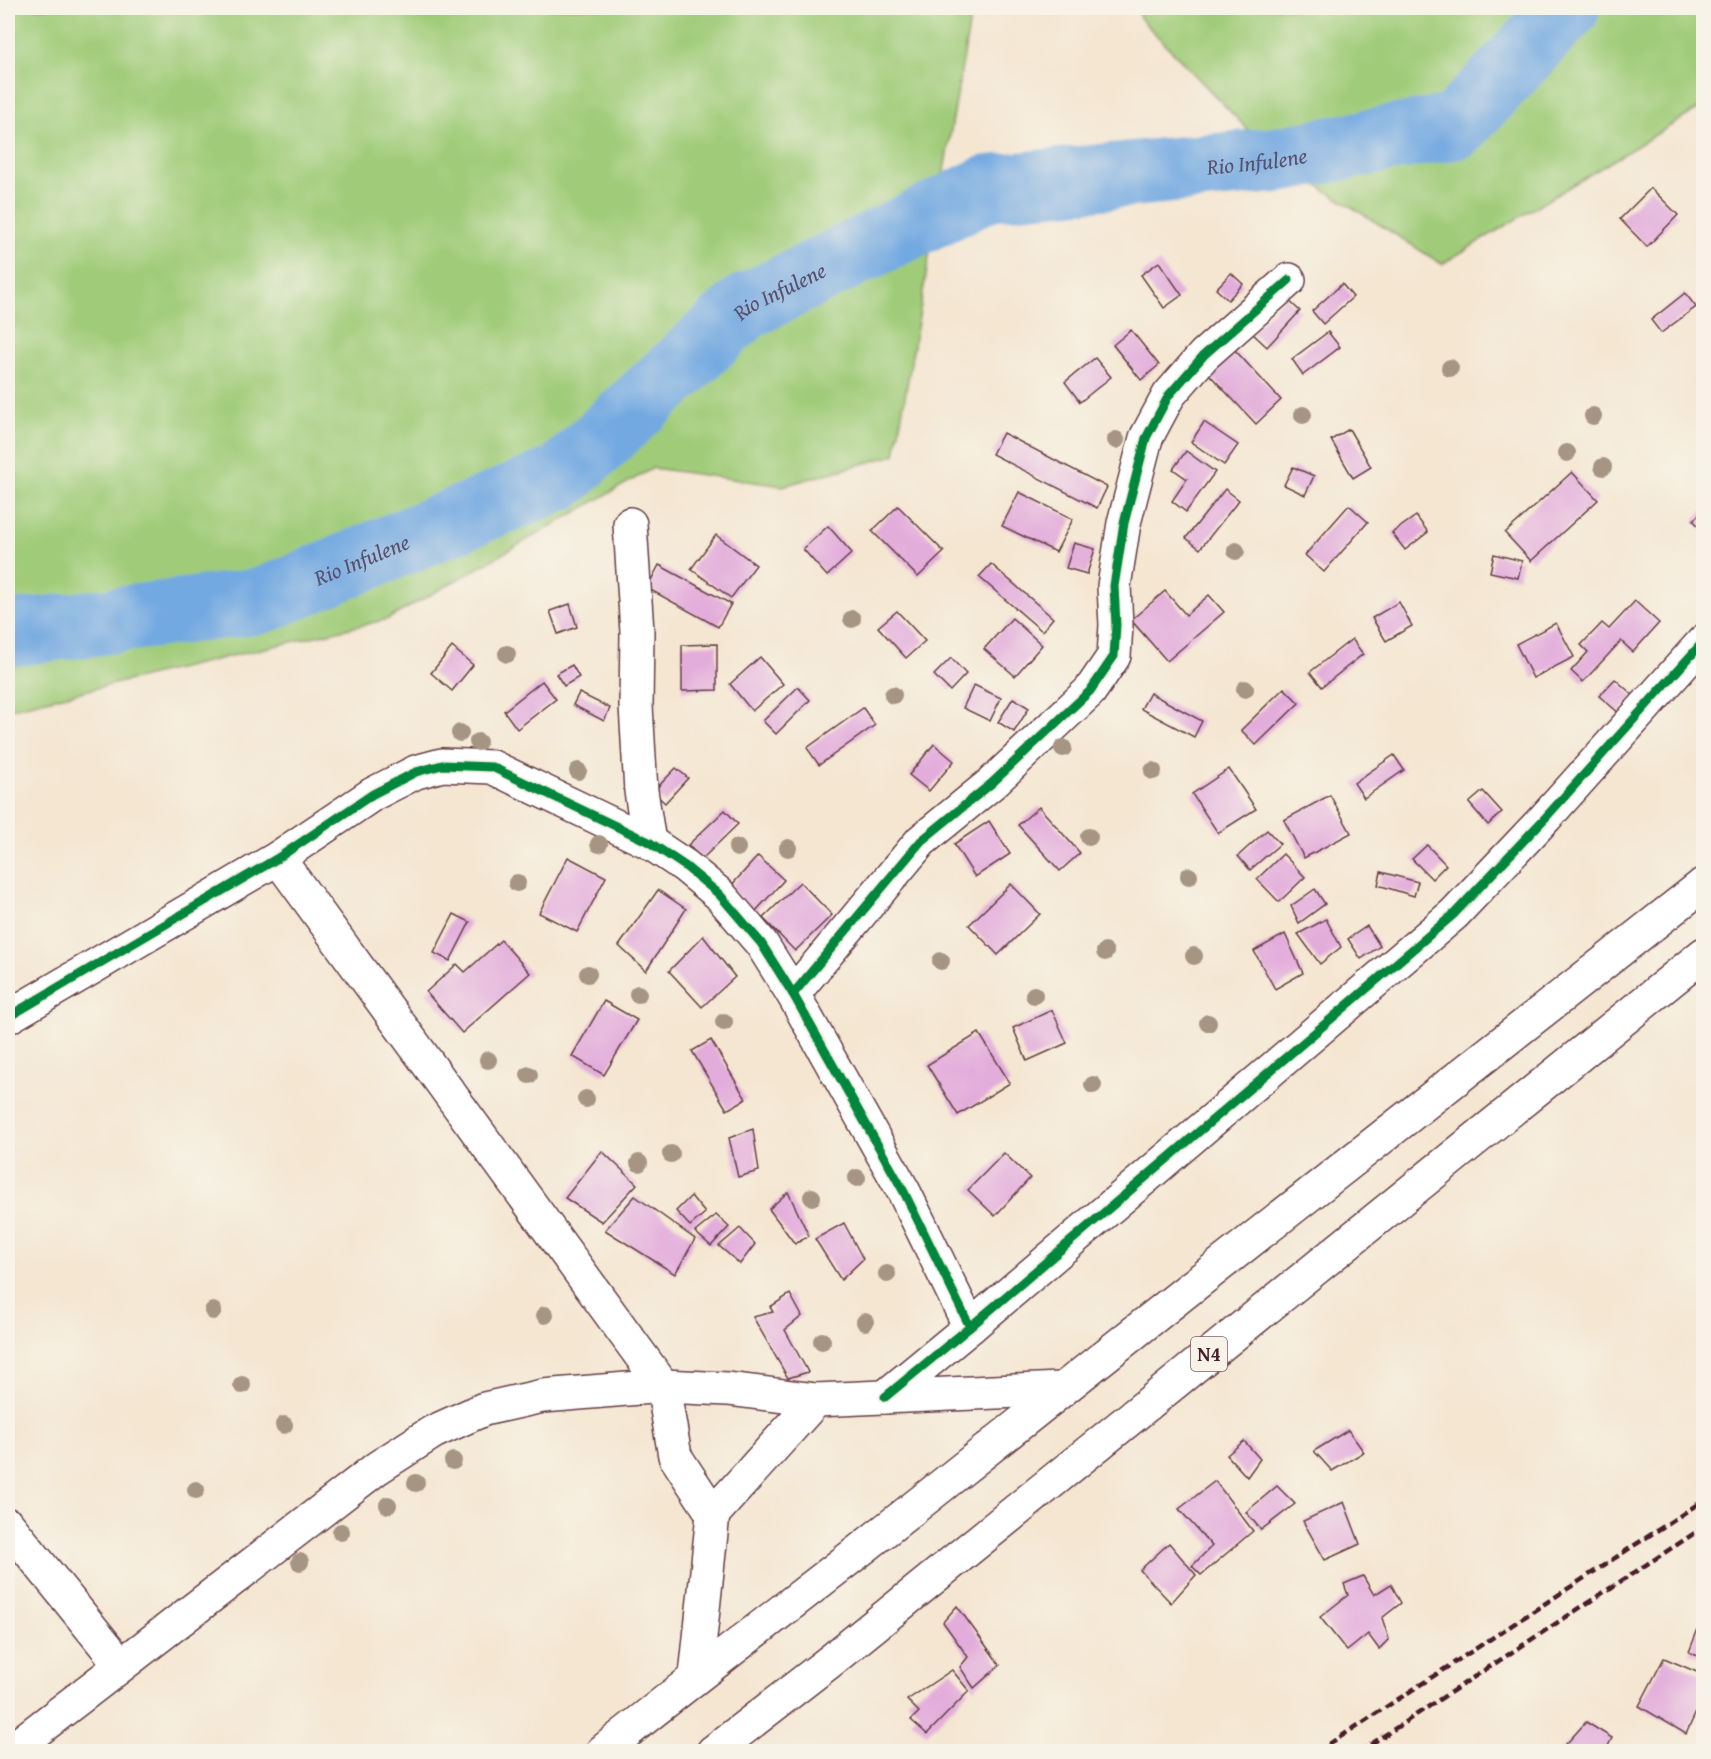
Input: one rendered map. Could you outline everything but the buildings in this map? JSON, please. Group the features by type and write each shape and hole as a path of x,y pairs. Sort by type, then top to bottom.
{"main road":[{"path":"793,994 921,841 992,783 1090,691 1114,656 1116,575 1124,523 1146,438 1169,395 1204,355 1289,280"},
{"path":"630,524 637,632 636,706 640,781 649,842"},
{"path":"885,1397 1455,914 1546,817 1704,641"},
{"path":"8,1017 278,858 373,794 416,772 442,765 492,766 649,842 685,866 719,894 760,943 793,994 904,1192 970,1327"},
{"path":"278,858 663,1386 675,1456 712,1514"},
{"path":"602,1752 1704,884"},
{"name":"N4","path":"713,1752 833,1659 1704,954"},
{"path":"9,1752 377,1468 433,1432 484,1409 543,1396 663,1386 729,1389 816,1400 1061,1389"},
{"path":"696,1676 712,1514 816,1400"},
{"path":"8,1525 121,1665"}],"green space":[{"path":"8,8 972,8 895,455 783,486 653,468 388,619 8,709"},
{"path":"1136,8 1703,8 1703,106 1442,264 1277,160 1141,19"}],"waterway":[{"name":"Rio Infulene","path":"8,634 261,601 561,477 745,307 988,188 1277,160 1456,126 1567,8"}],"railway":[{"path":"1317,1752 1704,1500"},
{"path":"1359,1752 1704,1527"}],"cycle path":[{"path":"793,994 921,841 992,783 1090,691 1114,656 1116,625 1114,586 1124,523 1146,438 1169,395 1204,355 1289,280"},
{"path":"885,1397 1454,914 1546,817 1704,641"},
{"path":"8,1017 278,858 373,794 416,772 442,765 492,767 649,842 685,866 719,894 761,943 793,994 904,1192 970,1327"}]}
